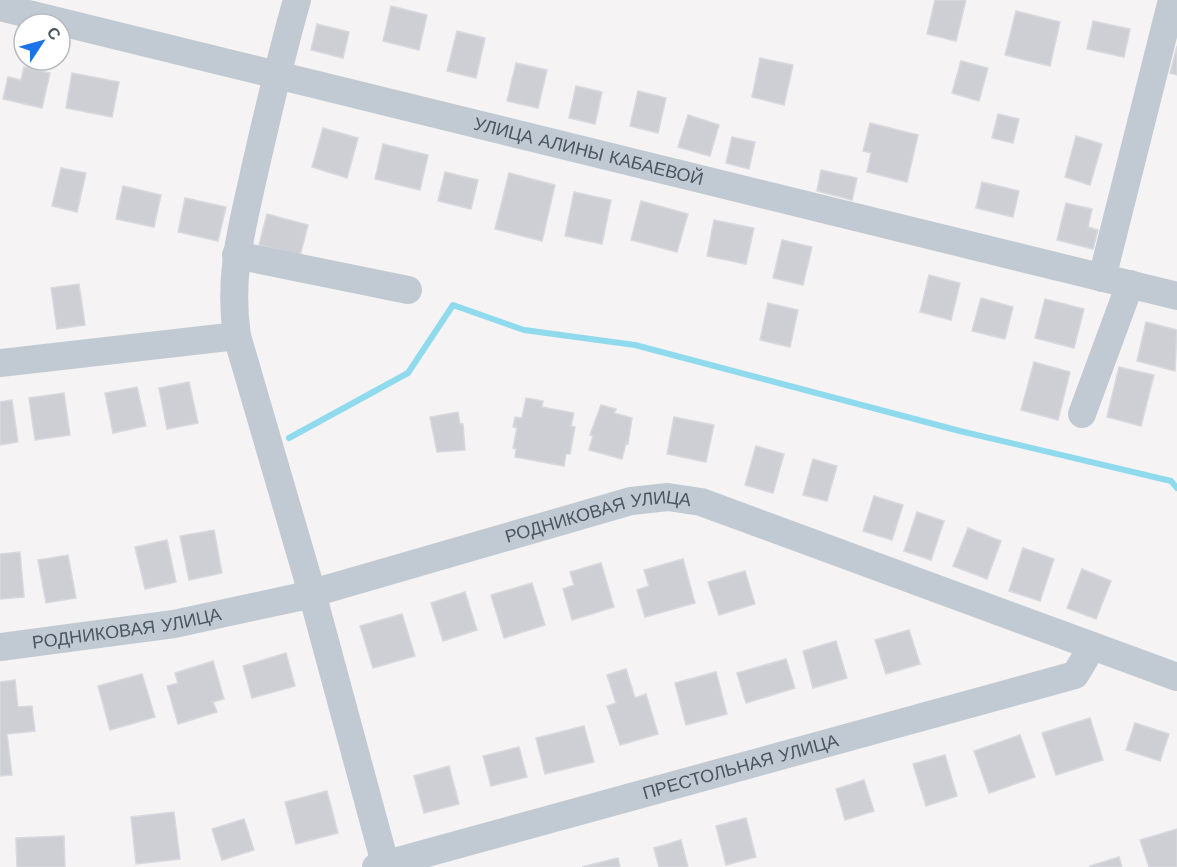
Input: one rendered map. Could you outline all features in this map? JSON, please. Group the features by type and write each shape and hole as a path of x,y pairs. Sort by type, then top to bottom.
{"street":[{"path":"297,0 276,74 236,255 233,310 237,336 312,593 382,866"},
{"path":"1102,278 1167,3"},
{"name":"УЛИЦА АЛИНЫ КАБАЕВОЙ","path":"0,7 1177,296"},
{"path":"236,255 408,290"},
{"path":"1082,414 1130,285"},
{"path":"0,363 237,336"},
{"name":"РОДНИКОВАЯ УЛИЦА","path":"0,647 174,624 312,593 631,501 668,497 701,502 1177,677"},
{"name":"ПРЕСТОЛЬНАЯ УЛИЦА","path":"382,866 1075,675 1092,647"}],"building":[{"path":"935,0 966,0 956,41 927,34"},
{"path":"391,6 427,15 419,50 383,41"},
{"path":"1016,11 1060,22 1050,66 1005,55"},
{"path":"1093,21 1130,29 1124,57 1087,49"},
{"path":"317,24 349,32 343,58 311,50"},
{"path":"457,31 485,38 476,78 447,71"},
{"path":"1177,46 1177,75 1170,73"},
{"path":"760,58 793,65 784,105 752,97"},
{"path":"961,61 988,68 979,101 952,93"},
{"path":"516,63 547,70 538,108 507,101"},
{"path":"23,72 50,73 42,108 3,99 8,77 21,80"},
{"path":"72,73 119,82 112,117 66,108"},
{"path":"576,86 602,92 595,124 569,118"},
{"path":"638,91 666,98 658,133 630,126"},
{"path":"998,114 1019,119 1013,143 992,138"},
{"path":"688,115 719,125 710,156 678,147"},
{"path":"870,123 918,135 907,182 867,172 871,153 863,151"},
{"path":"323,128 358,138 347,178 312,167"},
{"path":"1076,136 1102,144 1090,185 1065,177"},
{"path":"732,137 755,142 749,169 726,163"},
{"path":"383,144 428,155 420,190 375,179"},
{"path":"61,168 86,173 77,212 52,206"},
{"path":"821,170 857,178 852,200 817,191"},
{"path":"445,172 478,180 471,209 438,201"},
{"path":"509,173 555,185 542,241 495,229"},
{"path":"982,182 1019,191 1013,217 976,208"},
{"path":"123,186 161,195 154,227 116,219"},
{"path":"574,192 611,200 602,244 565,236"},
{"path":"185,198 226,207 218,241 178,232"},
{"path":"641,201 688,214 677,252 631,240"},
{"path":"1066,203 1092,209 1088,227 1098,230 1093,249 1057,240"},
{"path":"267,214 308,225 300,256 259,245"},
{"path":"714,220 754,228 746,264 707,256"},
{"path":"782,240 812,247 803,285 773,278"},
{"path":"929,275 960,283 951,320 920,312"},
{"path":"79,284 85,325 57,329 51,288"},
{"path":"981,298 1013,307 1005,339 972,331"},
{"path":"1045,299 1084,309 1074,348 1035,338"},
{"path":"768,303 798,310 790,347 760,340"},
{"path":"1146,322 1177,330 1175,371 1137,361"},
{"path":"1034,362 1070,372 1058,420 1021,410"},
{"path":"1119,367 1154,375 1141,426 1107,417"},
{"path":"189,382 198,423 167,429 159,388"},
{"path":"137,387 146,426 113,433 105,393"},
{"path":"64,393 70,435 35,440 29,398"},
{"path":"526,398 543,401 542,407 574,413 571,426 575,427 570,454 566,454 564,466 515,457 516,449 513,448 517,428 513,427 515,417 522,418"},
{"path":"12,400 18,442 0,445 0,402"},
{"path":"601,405 616,409 614,413 632,418 628,444 626,443 622,459 589,450 593,436 590,435"},
{"path":"458,412 460,424 463,424 465,450 437,452 430,417"},
{"path":"674,417 714,425 706,462 667,454"},
{"path":"756,446 784,454 773,493 745,485"},
{"path":"813,459 837,466 827,501 803,495"},
{"path":"874,496 903,505 892,540 863,531"},
{"path":"917,512 944,521 931,560 904,551"},
{"path":"968,528 1001,541 987,579 953,566"},
{"path":"214,530 222,573 189,580 180,536"},
{"path":"167,540 176,582 145,589 135,547"},
{"path":"1023,548 1054,559 1040,601 1009,591"},
{"path":"20,552 24,597 0,599 0,554"},
{"path":"68,555 76,598 46,603 38,560"},
{"path":"683,559 695,603 645,617 637,590 649,586 644,570"},
{"path":"601,563 614,607 572,620 563,589 574,585 570,572"},
{"path":"1082,569 1111,581 1096,619 1067,608"},
{"path":"745,571 755,604 719,615 708,582"},
{"path":"532,583 545,625 504,638 491,595"},
{"path":"465,592 477,630 443,641 431,603"},
{"path":"402,614 415,656 373,668 360,626"},
{"path":"909,630 920,664 886,674 875,640"},
{"path":"836,641 847,678 813,688 803,651"},
{"path":"286,653 295,686 252,698 243,666"},
{"path":"786,659 795,688 746,703 737,673"},
{"path":"213,661 224,699 213,702 217,712 178,724 167,686 178,683 175,673"},
{"path":"626,669 635,698 646,694 658,734 620,745 607,706 616,703 607,675"},
{"path":"716,672 727,714 686,725 675,683"},
{"path":"142,674 155,717 110,730 98,686"},
{"path":"15,680 18,707 32,706 35,731 7,734 12,775 0,776 0,682"},
{"path":"1090,718 1103,760 1056,775 1042,733"},
{"path":"1135,723 1169,734 1160,761 1126,750"},
{"path":"584,726 594,762 545,774 536,738"},
{"path":"1020,735 1035,777 989,793 974,751"},
{"path":"519,747 527,777 491,786 483,756"},
{"path":"945,755 957,796 926,806 913,764"},
{"path":"449,766 459,804 424,813 414,776"},
{"path":"864,780 874,811 845,820 836,789"},
{"path":"327,791 338,833 296,844 285,802"},
{"path":"174,812 180,859 136,864 131,817"},
{"path":"746,818 756,857 726,865 716,826"},
{"path":"244,819 254,850 222,860 212,829"},
{"path":"1177,829 1177,867 1149,867 1140,840"},
{"path":"64,836 65,867 17,867 16,838"},
{"path":"681,840 688,867 659,867 654,848"},
{"path":"1119,857 1122,867 1090,866"},
{"path":"618,858 620,867 582,867"}],"waterway":[{"path":"289,438 408,373 453,305 524,330 635,345 960,431 1171,481 1177,488"}]}
